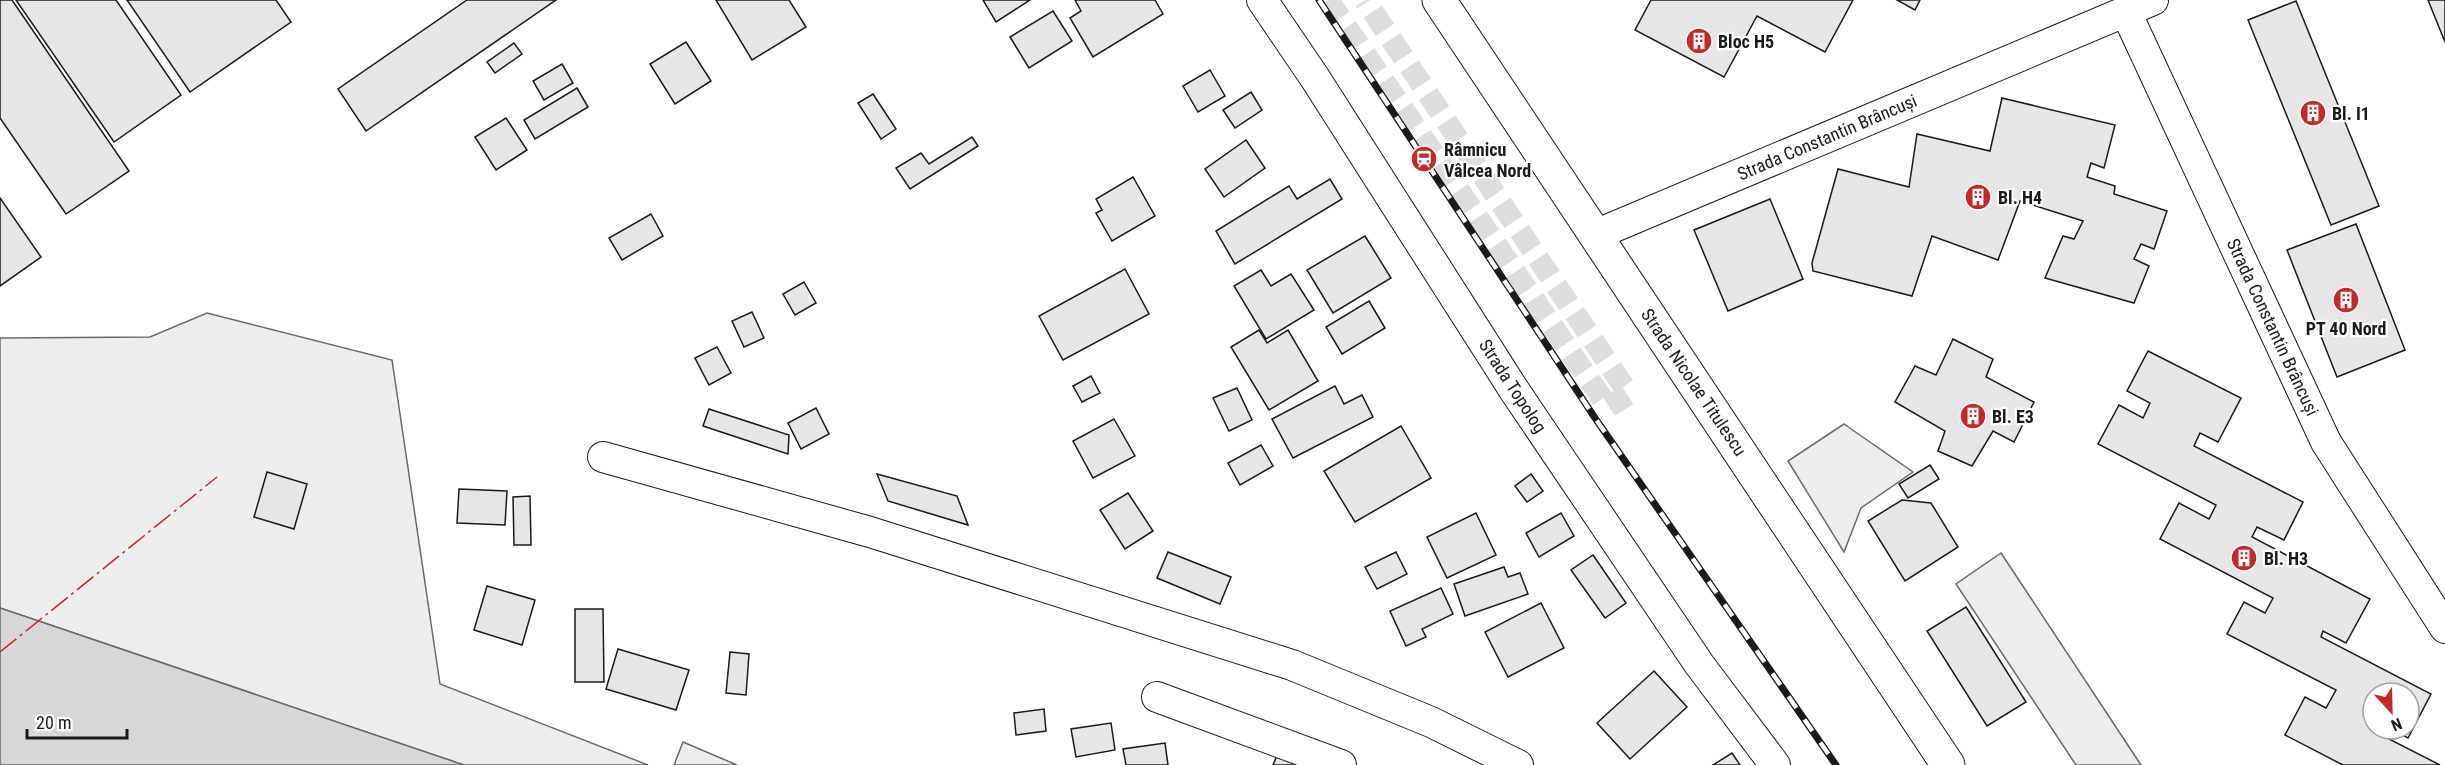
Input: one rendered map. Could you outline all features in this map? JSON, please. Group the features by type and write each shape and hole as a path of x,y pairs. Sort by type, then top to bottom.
{"main road":[{"name":"Strada Nicolae Titulescu","path":"1439,0 1948,765"}],"street":[{"name":"Strada Topolog","path":"1262,0 1315,78 1514,390 1699,664 1775,765"},
{"name":"Strada Constantin Brâncuși","path":"1595,235 2153,0"},
{"name":"Strada Constantin Brâncuși","path":"2126,12 2326,442 2445,628"},
{"path":"603,457 870,532 1292,665 1431,723 1518,765"},
{"path":"1157,698 1341,765"}],"shaded area":[{"path":"207,313 392,360 440,684 648,765 464,765 0,608 0,338 150,337"},
{"path":"1844,424 1913,472 1861,508 1844,552 1788,461"},
{"path":"2001,553 2141,765 2076,765 1956,584"},
{"path":"0,608 464,765 0,765"},
{"path":"683,742 737,765 674,765"}],"building":[{"path":"0,0 12,0 129,171 66,214 0,118"},
{"path":"16,0 116,0 181,95 114,142"},
{"path":"127,0 276,0 291,22 190,92"},
{"path":"467,0 556,0 366,131 338,89"},
{"path":"716,0 789,0 806,27 752,60"},
{"path":"983,0 1030,0 996,22"},
{"path":"1075,0 1155,0 1163,14 1093,57 1070,18 1081,11"},
{"name":"Bloc H5","path":"1651,0 1853,0 1825,52 1757,16 1724,77 1635,30"},
{"path":"1897,0 1920,0 1915,10"},
{"path":"2428,0 2445,0 2445,42"},
{"name":"Bl. I1","path":"2296,1 2379,206 2331,225 2248,20"},
{"path":"1053,11 1072,41 1029,68 1010,37"},
{"path":"686,42 711,81 675,104 650,64"},
{"path":"514,43 522,54 495,73 487,62"},
{"path":"562,64 573,83 544,100 533,81"},
{"path":"1210,70 1225,96 1198,112 1183,86"},
{"path":"577,88 588,107 535,139 524,120"},
{"path":"1251,92 1262,110 1235,128 1223,110"},
{"path":"873,94 896,129 881,139 858,103"},
{"name":"Bl. H4","path":"2002,98 2115,125 2104,168 2091,163 2087,177 2115,186 2114,194 2167,211 2154,249 2141,244 2134,259 2149,266 2134,303 2045,278 2063,236 2074,239 2083,221 2020,201 1998,260 1932,236 1912,296 1813,271 1812,263 1838,169 1909,187 1917,134 1990,151"},
{"path":"506,118 527,150 496,170 475,137"},
{"path":"972,137 978,146 910,189 896,168 921,153 929,164"},
{"path":"1246,140 1265,168 1224,197 1205,169"},
{"path":"1133,177 1155,216 1112,241 1096,213 1102,210 1096,199"},
{"path":"1330,179 1342,199 1235,264 1216,231 1289,186 1297,199"},
{"path":"0,198 41,257 0,286"},
{"path":"1770,199 1803,279 1728,311 1694,230"},
{"path":"651,214 663,236 622,260 609,238"},
{"name":"PT 40 Nord","path":"2356,224 2405,350 2337,377 2287,250"},
{"path":"1365,236 1391,278 1333,313 1307,270"},
{"path":"1125,269 1149,314 1063,360 1039,316"},
{"path":"1261,270 1271,286 1291,274 1314,310 1266,339 1234,286"},
{"path":"804,282 816,303 795,315 783,294"},
{"path":"1369,301 1385,328 1342,354 1326,327"},
{"path":"752,312 764,338 744,347 732,321"},
{"path":"1259,330 1267,343 1288,330 1318,381 1269,410 1231,347"},
{"name":"Bl. E3","path":"1953,339 1993,359 1986,377 2034,402 2014,442 1993,431 1972,466 1938,451 1945,431 1895,402 1915,366 1936,375"},
{"path":"717,347 731,373 709,385 695,358"},
{"name":"Bl. H3","path":"2148,351 2241,398 2218,442 2200,433 2194,446 2303,502 2284,540 2257,527 2252,537 2370,599 2346,643 2323,631 2321,637 2406,681 2361,681 2361,741 2393,741 2440,765 2343,765 2285,735 2305,697 2326,708 2336,690 2227,634 2244,602 2265,613 2273,598 2160,539 2179,503 2209,519 2216,505 2098,444 2119,405 2143,418 2150,403 2127,391"},
{"path":"1091,376 1100,393 1082,402 1073,386"},
{"path":"1335,386 1344,404 1362,395 1373,417 1293,458 1272,419"},
{"path":"1237,388 1252,420 1229,431 1213,398"},
{"path":"816,408 829,434 801,449 788,423"},
{"path":"709,409 789,435 788,454 703,426"},
{"path":"1114,419 1135,456 1093,478 1073,441"},
{"path":"1401,426 1431,478 1355,522 1324,471"},
{"path":"1261,445 1273,466 1240,485 1228,463"},
{"path":"1930,465 1939,479 1908,498 1899,484"},
{"path":"267,472 307,484 294,529 254,517"},
{"path":"877,474 957,496 968,525 888,501"},
{"path":"1531,474 1543,491 1527,502 1515,486"},
{"path":"459,489 507,491 505,525 457,523"},
{"path":"1128,493 1153,531 1125,549 1100,510"},
{"path":"530,496 531,545 514,545 513,497"},
{"path":"1902,500 1931,503 1958,547 1905,581 1868,521"},
{"path":"1476,513 1496,555 1447,578 1427,537"},
{"path":"1561,513 1574,536 1539,557 1526,533"},
{"path":"1168,552 1231,577 1220,604 1157,578"},
{"path":"1396,552 1407,574 1377,589 1365,567"},
{"path":"1593,555 1626,603 1605,618 1571,570"},
{"path":"1504,567 1508,577 1520,573 1528,594 1465,616 1454,584"},
{"path":"487,586 535,600 522,645 474,630"},
{"path":"1441,588 1453,614 1422,629 1426,637 1406,646 1390,611"},
{"path":"1541,603 1564,648 1508,677 1485,632"},
{"path":"1966,607 2026,702 1987,726 1927,631"},
{"path":"575,609 603,609 604,682 575,682"},
{"path":"618,649 689,670 676,710 606,689"},
{"path":"730,652 749,654 746,695 726,693"},
{"path":"1654,671 1687,707 1630,759 1597,723"},
{"name":"Bl. H3","path":"2421,689 2431,694 2421,713"},
{"path":"1044,709 1046,731 1016,735 1014,713"},
{"path":"1111,723 1115,750 1076,757 1071,729"},
{"path":"1165,743 1168,765 1126,765 1123,749"},
{"path":"1278,753 1309,765 1273,765"},
{"path":"1732,753 1740,765 1713,765"}],"tunnel":[{"path":"1328,0 1608,407 1629,394 1365,0"}],"railway":[{"path":"1319,0 1595,418 1836,765"}],"power":[{"path":"0,652 217,477"}],"place":[{"name":"Bloc H5","path":"1699,41"},
{"name":"Bl. I1","path":"2313,113"},
{"name":"Râmnicu Vâlcea Nord","path":"1424,159"},
{"name":"Bl. H4","path":"1978,197"},
{"name":"PT 40 Nord","path":"2346,300"},
{"name":"Bl. E3","path":"1973,416"},
{"name":"Bl. H3","path":"2244,558"}]}
